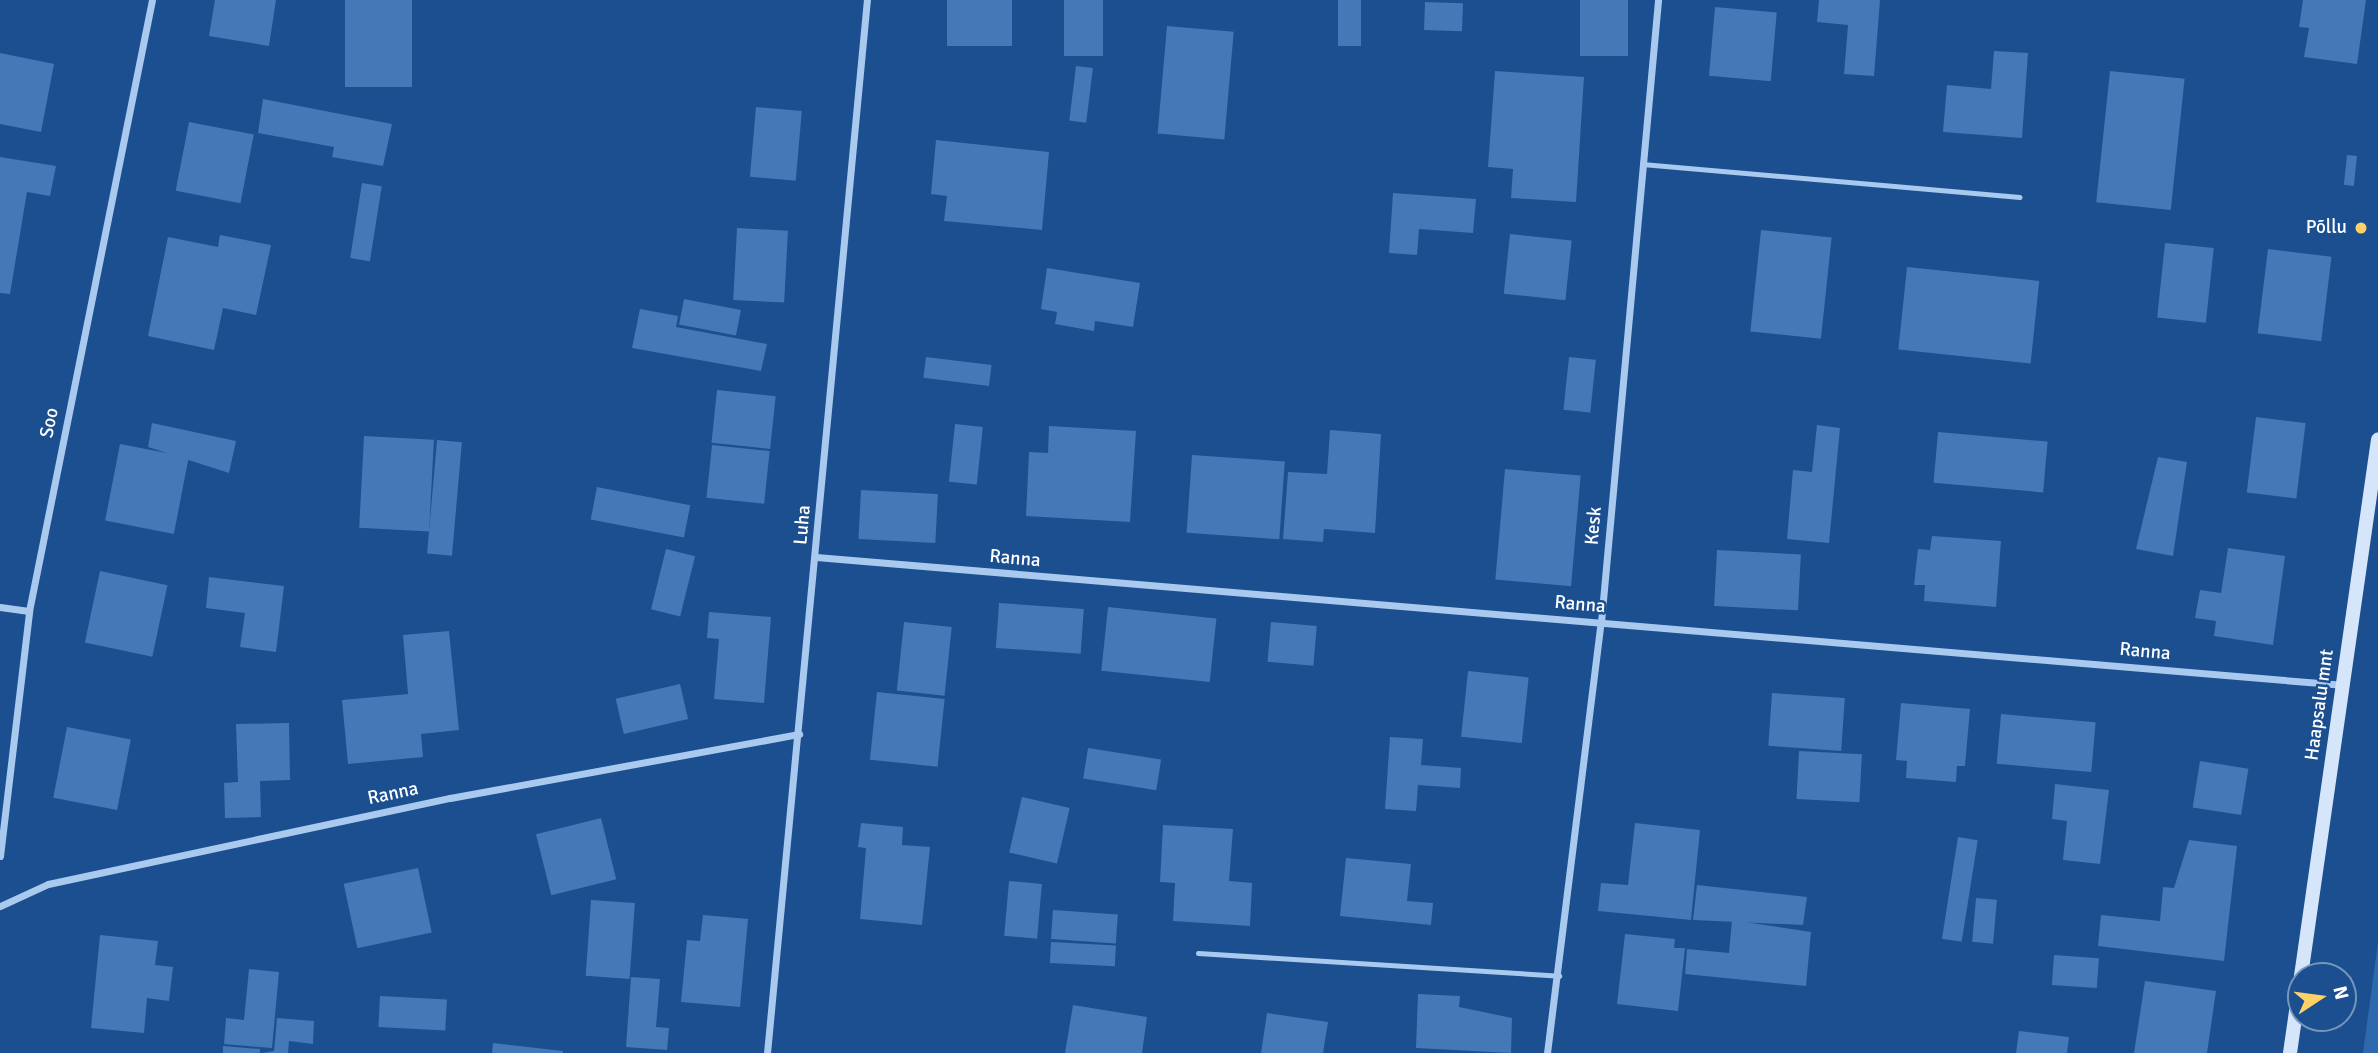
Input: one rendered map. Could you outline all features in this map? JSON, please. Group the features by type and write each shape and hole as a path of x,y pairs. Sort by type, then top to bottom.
{"main road":[{"name":"Haapsalu mnt","path":"2303,962 2378,440"},
{"name":"Haapsalu mnt","path":"2290,1053 2293,1032"}],"street":[{"name":"Soo","path":"0,856 29,611 152,0"},
{"name":"Luha","path":"767,1053 867,0"},
{"name":"Kesk","path":"1547,1053 1559,976 1601,622 1658,0"},
{"name":"Ranna","path":"816,557 2342,685"},
{"path":"0,607 29,611"},
{"name":"Ranna","path":"0,906 75,879 450,798 799,734"}],"lane":[{"path":"1642,164 2020,197"},
{"path":"1198,953 1559,976"}],"shaded area":[{"path":"2378,942 2378,1053 2363,1053"}],"building":[{"path":"215,0 276,0 269,46 209,36"},
{"path":"345,0 412,0 412,87 345,87"},
{"path":"947,0 1012,0 1012,46 947,46"},
{"path":"1064,0 1103,0 1103,56 1064,56"},
{"path":"1338,0 1361,0 1361,46 1338,46"},
{"path":"1580,0 1628,0 1628,56 1580,56"},
{"path":"1819,0 1880,0 1874,76 1844,74 1848,25 1817,22"},
{"path":"2303,0 2366,0 2357,64 2304,57 2309,28 2299,27"},
{"path":"1425,2 1463,3 1462,31 1424,30"},
{"path":"1715,7 1777,12 1771,81 1709,76"},
{"path":"1167,26 1234,32 1224,139 1158,134"},
{"path":"1994,51 2028,53 2022,138 1943,132 1947,85 1991,89"},
{"path":"0,53 54,64 41,132 0,124"},
{"path":"1076,66 1093,68 1086,123 1069,121"},
{"path":"1495,71 1584,77 1576,202 1511,198 1513,169 1488,167"},
{"path":"2110,71 2185,79 2171,210 2096,202"},
{"path":"263,99 392,124 383,166 332,157 334,147 258,133"},
{"path":"756,107 802,111 796,181 750,177"},
{"path":"189,122 254,135 240,203 176,191"},
{"path":"936,140 1049,152 1042,230 944,221 947,196 931,194"},
{"path":"2347,155 2357,156 2354,186 2344,185"},
{"path":"0,157 56,166 50,196 27,192 10,294 0,293"},
{"path":"362,183 382,186 370,261 350,258"},
{"path":"1393,193 1476,199 1473,233 1419,229 1417,255 1389,253"},
{"path":"737,228 788,231 784,303 733,300"},
{"path":"1761,230 1832,237 1821,339 1750,331"},
{"path":"1510,234 1572,240 1565,300 1504,294"},
{"path":"220,235 271,245 256,315 223,308 214,350 148,336 168,237 218,247"},
{"path":"2165,243 2214,248 2206,323 2157,318"},
{"path":"2268,249 2332,257 2321,341 2258,333"},
{"path":"1907,267 2039,281 2031,363 1898,350"},
{"path":"1047,268 1140,283 1133,327 1095,321 1094,331 1055,324 1057,312 1041,309"},
{"path":"684,299 741,310 736,336 679,325"},
{"path":"640,309 678,316 676,327 767,344 761,371 632,348"},
{"path":"926,357 992,365 989,386 923,378"},
{"path":"1569,357 1596,360 1590,413 1563,410"},
{"path":"717,390 776,396 770,449 711,443"},
{"path":"2256,417 2306,423 2296,499 2247,492"},
{"path":"152,423 236,441 229,473 148,447"},
{"path":"955,424 983,427 977,485 949,482"},
{"path":"1817,425 1840,428 1829,543 1787,539 1793,470 1812,472"},
{"path":"1049,426 1136,431 1130,522 1026,516 1029,452 1048,453"},
{"path":"1330,430 1381,434 1375,533 1324,529 1323,542 1283,539 1288,472 1327,474"},
{"path":"1938,432 2048,442 2043,492 1934,483"},
{"path":"364,436 434,440 429,532 359,528"},
{"path":"437,440 462,442 452,556 427,554"},
{"path":"120,444 189,457 174,534 105,521"},
{"path":"712,445 770,451 764,504 706,498"},
{"path":"1192,455 1285,461 1279,539 1187,533"},
{"path":"2158,457 2187,462 2173,556 2136,549"},
{"path":"1505,469 1581,476 1571,586 1495,580"},
{"path":"597,487 690,505 684,538 591,519"},
{"path":"861,490 938,494 935,543 858,539"},
{"path":"1932,536 2001,541 1996,607 1924,601 1925,585 1914,585 1918,549 1930,550"},
{"path":"2228,548 2285,556 2273,645 2214,636 2216,621 2195,618 2200,590 2221,593"},
{"path":"666,549 695,556 680,616 651,609"},
{"path":"1717,550 1801,554 1798,610 1714,606"},
{"path":"100,571 167,585 152,657 85,642"},
{"path":"209,577 284,586 276,652 240,647 245,613 206,608"},
{"path":"999,603 1084,609 1081,654 996,648"},
{"path":"1108,607 1216,618 1210,682 1101,671"},
{"path":"709,612 771,617 764,703 714,699 719,639 707,638"},
{"path":"904,622 952,627 945,696 897,691"},
{"path":"1271,622 1317,626 1313,666 1268,662"},
{"path":"449,631 459,730 421,734 423,757 348,764 342,700 408,694 403,635"},
{"path":"1468,671 1529,677 1522,743 1461,737"},
{"path":"680,684 688,719 624,734 616,699"},
{"path":"877,692 945,699 938,767 870,760"},
{"path":"1772,693 1845,698 1841,751 1768,746"},
{"path":"1901,703 1970,709 1965,766 1957,766 1956,782 1906,778 1907,761 1896,760"},
{"path":"2001,714 2096,722 2091,772 1997,764"},
{"path":"289,723 290,780 260,781 261,817 225,818 224,783 238,782 236,724"},
{"path":"67,727 131,739 117,810 53,798"},
{"path":"1390,737 1423,739 1421,765 1461,768 1460,788 1418,785 1416,811 1385,809"},
{"path":"1088,748 1161,760 1156,790 1083,779"},
{"path":"1799,751 1862,754 1859,802 1796,799"},
{"path":"2200,761 2248,769 2241,815 2193,807"},
{"path":"2055,784 2109,790 2100,864 2063,860 2067,821 2052,819"},
{"path":"1022,797 1070,808 1057,864 1009,853"},
{"path":"601,818 616,879 551,895 536,834"},
{"path":"861,823 903,827 902,845 930,847 922,925 860,919 866,848 858,847"},
{"path":"1635,823 1700,830 1691,920 1598,911 1601,883 1628,885"},
{"path":"1163,825 1233,829 1229,881 1252,883 1250,926 1173,921 1175,883 1160,882"},
{"path":"1958,837 1978,840 1962,942 1942,939"},
{"path":"2189,840 2237,846 2224,961 2098,946 2101,915 2160,921 2163,887 2174,888"},
{"path":"1346,858 1411,864 1407,901 1433,903 1431,925 1340,916"},
{"path":"418,868 432,933 357,948 344,884"},
{"path":"1009,881 1042,884 1037,939 1004,936"},
{"path":"1697,885 1807,897 1803,925 1693,920"},
{"path":"1976,898 1997,900 1993,944 1972,942"},
{"path":"591,900 635,903 630,979 586,976"},
{"path":"1053,910 1118,915 1116,943 1051,939"},
{"path":"703,915 748,919 740,1007 681,1002 687,940 700,941"},
{"path":"1732,920 1811,932 1806,986 1685,974 1687,949 1729,953"},
{"path":"1625,934 1675,939 1674,948 1685,948 1678,1011 1617,1004"},
{"path":"100,935 158,941 155,965 173,967 169,1001 147,998 144,1033 91,1028"},
{"path":"1051,942 1116,945 1115,966 1050,963"},
{"path":"2054,955 2099,958 2097,988 2052,985"},
{"path":"249,969 279,972 272,1048 224,1044 226,1018 244,1020"},
{"path":"631,977 660,979 656,1027 669,1028 667,1050 626,1047"},
{"path":"2145,981 2216,991 2207,1053 2134,1053"},
{"path":"1418,994 1460,996 1459,1007 1512,1018 1511,1053 1416,1048"},
{"path":"380,996 447,1000 445,1030 378,1027"},
{"path":"1073,1005 1147,1017 1142,1053 1065,1053"},
{"path":"1267,1013 1328,1022 1323,1053 1261,1053"},
{"path":"277,1018 314,1021 313,1044 289,1041 288,1053 262,1053 274,1051"},
{"path":"2019,1031 2069,1037 2067,1053 2016,1053"},
{"path":"493,1043 563,1051 563,1053 492,1053"},
{"path":"223,1046 260,1049 260,1053 223,1053"}],"place":[{"name":"Põllu","path":"2361,228"}]}
